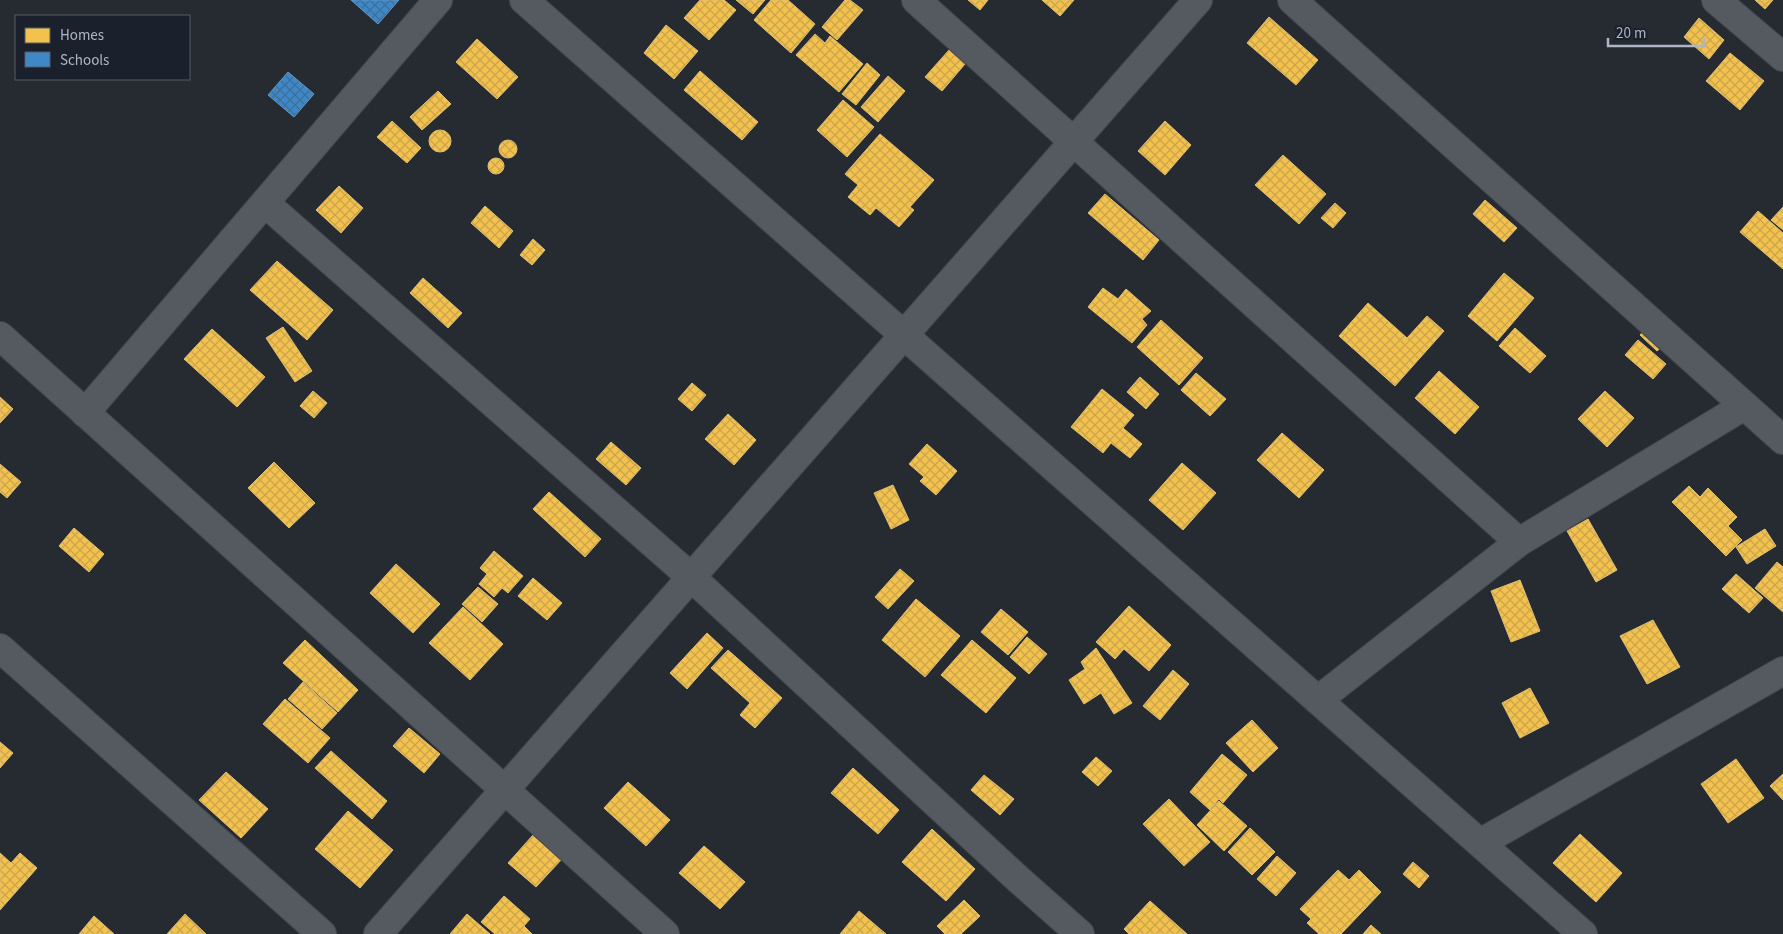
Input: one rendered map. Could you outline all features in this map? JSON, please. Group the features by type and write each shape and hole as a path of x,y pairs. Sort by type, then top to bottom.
{"street":[{"path":"85,413 438,0"},
{"path":"524,0 1583,934"},
{"path":"916,0 1519,542"},
{"path":"378,934 1198,0"},
{"path":"1292,0 1783,440"},
{"path":"1716,0 1783,57"},
{"path":"265,203 691,577 1011,873 1080,934"},
{"path":"0,336 665,934"},
{"path":"1318,700 1519,542 1744,406"},
{"path":"0,648 322,934"},
{"path":"1480,843 1783,671"}],"building: Homes":[{"path":"700,0 724,0 736,10 709,40 684,18"},
{"path":"736,0 765,0 753,14"},
{"path":"771,0 788,0 815,24 791,53 754,20"},
{"path":"845,0 850,0 863,10 837,40 822,27"},
{"path":"968,0 988,0 980,10"},
{"path":"1042,0 1074,0 1060,16"},
{"path":"1755,0 1773,0 1765,9"},
{"path":"1269,17 1318,60 1296,85 1247,43"},
{"path":"1699,18 1724,40 1709,59 1684,37"},
{"path":"666,25 698,51 674,79 644,53"},
{"path":"815,34 825,43 830,36 863,64 839,92 796,55"},
{"path":"477,39 518,77 497,99 456,62"},
{"path":"949,50 965,64 942,91 925,77"},
{"path":"1730,53 1764,81 1740,110 1706,81"},
{"path":"867,63 880,75 856,105 842,94"},
{"path":"700,71 758,122 742,140 684,90"},
{"path":"888,76 905,91 878,122 861,107"},
{"path":"438,91 451,104 422,130 410,117"},
{"path":"843,100 874,127 847,157 817,130"},
{"path":"392,121 421,148 407,163 377,137"},
{"path":"1165,121 1191,145 1165,175 1138,151"},
{"path":"440,130 448,133 451,141 448,149 440,152 432,149 429,141 432,133"},
{"path":"880,134 934,180 910,207 914,210 899,227 876,208 870,215 848,197 858,185 845,174"},
{"path":"508,140 514,143 517,149 514,155 508,158 502,155 499,149 502,143"},
{"path":"1283,155 1326,194 1299,224 1255,185"},
{"path":"496,158 502,160 504,166 502,172 496,174 490,172 488,166 490,160"},
{"path":"339,186 363,208 341,233 316,210"},
{"path":"1105,194 1159,240 1143,260 1088,213"},
{"path":"1485,200 1517,228 1504,242 1473,214"},
{"path":"1335,203 1346,213 1333,228 1321,218"},
{"path":"485,206 513,231 499,248 471,223"},
{"path":"1783,207 1783,230 1771,220"},
{"path":"1758,211 1783,233 1783,269 1740,232"},
{"path":"533,239 545,250 532,265 520,255"},
{"path":"277,261 333,310 307,340 250,290"},
{"path":"1504,273 1534,298 1497,341 1468,316"},
{"path":"423,278 462,313 448,328 410,293"},
{"path":"1103,288 1118,299 1126,289 1151,311 1142,319 1147,325 1132,343 1088,307"},
{"path":"1368,303 1407,338 1427,316 1444,331 1395,386 1339,336"},
{"path":"1161,320 1203,358 1179,385 1137,347"},
{"path":"283,327 312,371 295,382 266,338"},
{"path":"1647,327 1665,344 1657,351 1640,335"},
{"path":"1515,328 1546,356 1530,373 1499,346"},
{"path":"212,329 265,377 237,407 184,359"},
{"path":"1638,340 1666,364 1653,379 1625,355"},
{"path":"1439,371 1479,407 1455,434 1415,398"},
{"path":"1196,373 1226,399 1210,416 1181,390"},
{"path":"1140,377 1159,394 1146,409 1127,392"},
{"path":"692,383 706,395 692,411 678,399"},
{"path":"1102,389 1134,415 1123,428 1142,444 1130,458 1111,443 1103,453 1071,427"},
{"path":"313,391 327,403 314,418 300,406"},
{"path":"1605,391 1634,418 1607,447 1578,419"},
{"path":"0,397 13,409 0,423"},
{"path":"728,414 756,440 734,465 705,439"},
{"path":"1282,433 1324,470 1299,498 1257,460"},
{"path":"611,442 641,468 626,485 596,459"},
{"path":"927,444 957,471 936,495 920,481 924,477 909,464"},
{"path":"274,462 315,503 289,528 248,488"},
{"path":"1182,463 1216,493 1183,530 1149,500"},
{"path":"0,464 21,482 7,498 0,492"},
{"path":"893,485 909,520 891,529 874,493"},
{"path":"1689,486 1700,497 1708,488 1737,517 1728,526 1742,540 1726,556 1672,502"},
{"path":"549,492 601,539 585,557 533,509"},
{"path":"1588,519 1617,570 1596,582 1567,531"},
{"path":"74,528 104,554 89,572 59,546"},
{"path":"1765,529 1776,546 1747,564 1736,547"},
{"path":"494,551 523,576 508,593 502,588 494,597 479,584 487,574 480,568"},
{"path":"1777,562 1783,567 1783,612 1755,588"},
{"path":"396,564 440,604 413,633 370,593"},
{"path":"900,569 914,581 888,609 875,597"},
{"path":"1736,574 1763,598 1749,613 1722,589"},
{"path":"533,578 562,603 547,620 518,596"},
{"path":"1520,580 1540,631 1511,642 1491,591"},
{"path":"478,587 498,604 482,622 462,604"},
{"path":"916,599 960,636 925,677 882,640"},
{"path":"1129,606 1171,645 1149,671 1124,649 1115,659 1096,642"},
{"path":"463,607 503,644 470,680 429,643"},
{"path":"1001,609 1028,632 1008,655 981,632"},
{"path":"1653,620 1680,667 1647,684 1620,636"},
{"path":"707,633 723,648 687,689 670,673"},
{"path":"1027,637 1047,654 1029,674 1010,657"},
{"path":"305,640 358,690 338,712 283,663"},
{"path":"972,640 1016,678 986,713 941,675"},
{"path":"1096,648 1132,703 1114,714 1101,693 1084,704 1069,680 1085,669 1081,662"},
{"path":"728,650 782,698 755,728 740,715 750,703 711,668"},
{"path":"1173,670 1189,684 1160,720 1143,706"},
{"path":"303,682 337,713 322,729 288,699"},
{"path":"1530,688 1549,723 1520,738 1502,703"},
{"path":"285,699 330,738 308,763 263,724"},
{"path":"1252,720 1278,748 1253,772 1226,743"},
{"path":"409,728 440,754 424,773 393,746"},
{"path":"0,742 13,753 0,768"},
{"path":"331,751 387,801 372,819 315,768"},
{"path":"1222,754 1247,775 1223,803 1219,799 1210,810 1190,792"},
{"path":"1096,757 1112,771 1098,786 1082,772"},
{"path":"1736,759 1764,798 1728,823 1701,784"},
{"path":"853,768 899,810 878,834 831,793"},
{"path":"226,772 268,809 241,838 199,800"},
{"path":"1783,774 1783,800 1770,786"},
{"path":"984,775 1014,799 1000,815 971,790"},
{"path":"628,782 670,820 646,846 604,808"},
{"path":"1169,799 1210,842 1184,866 1143,824"},
{"path":"1219,801 1247,826 1224,851 1197,825"},
{"path":"348,811 393,850 360,888 315,849"},
{"path":"1250,828 1275,852 1252,875 1228,852"},
{"path":"932,829 975,869 946,901 902,862"},
{"path":"1580,834 1622,873 1596,902 1553,863"},
{"path":"533,835 561,860 536,887 508,863"},
{"path":"704,846 745,882 720,909 679,873"},
{"path":"0,853 11,863 20,853 37,868 0,910"},
{"path":"1277,856 1296,873 1276,896 1257,879"},
{"path":"1413,862 1429,876 1419,888 1403,874"},
{"path":"1338,870 1349,880 1359,870 1381,892 1341,934 1319,934 1307,923 1311,919 1300,909"},
{"path":"504,896 530,919 524,926 532,934 495,934 481,922"},
{"path":"964,900 980,916 961,934 945,934 937,926"},
{"path":"1150,901 1187,934 1129,934 1124,929"},
{"path":"859,911 886,934 840,934"},
{"path":"185,914 206,934 167,934"},
{"path":"467,914 490,934 450,934"},
{"path":"94,916 114,934 79,934"},
{"path":"1371,925 1381,934 1363,934"}],"building: Schools":[{"path":"351,0 399,0 378,24"},
{"path":"288,72 314,94 294,117 268,95"}]}
